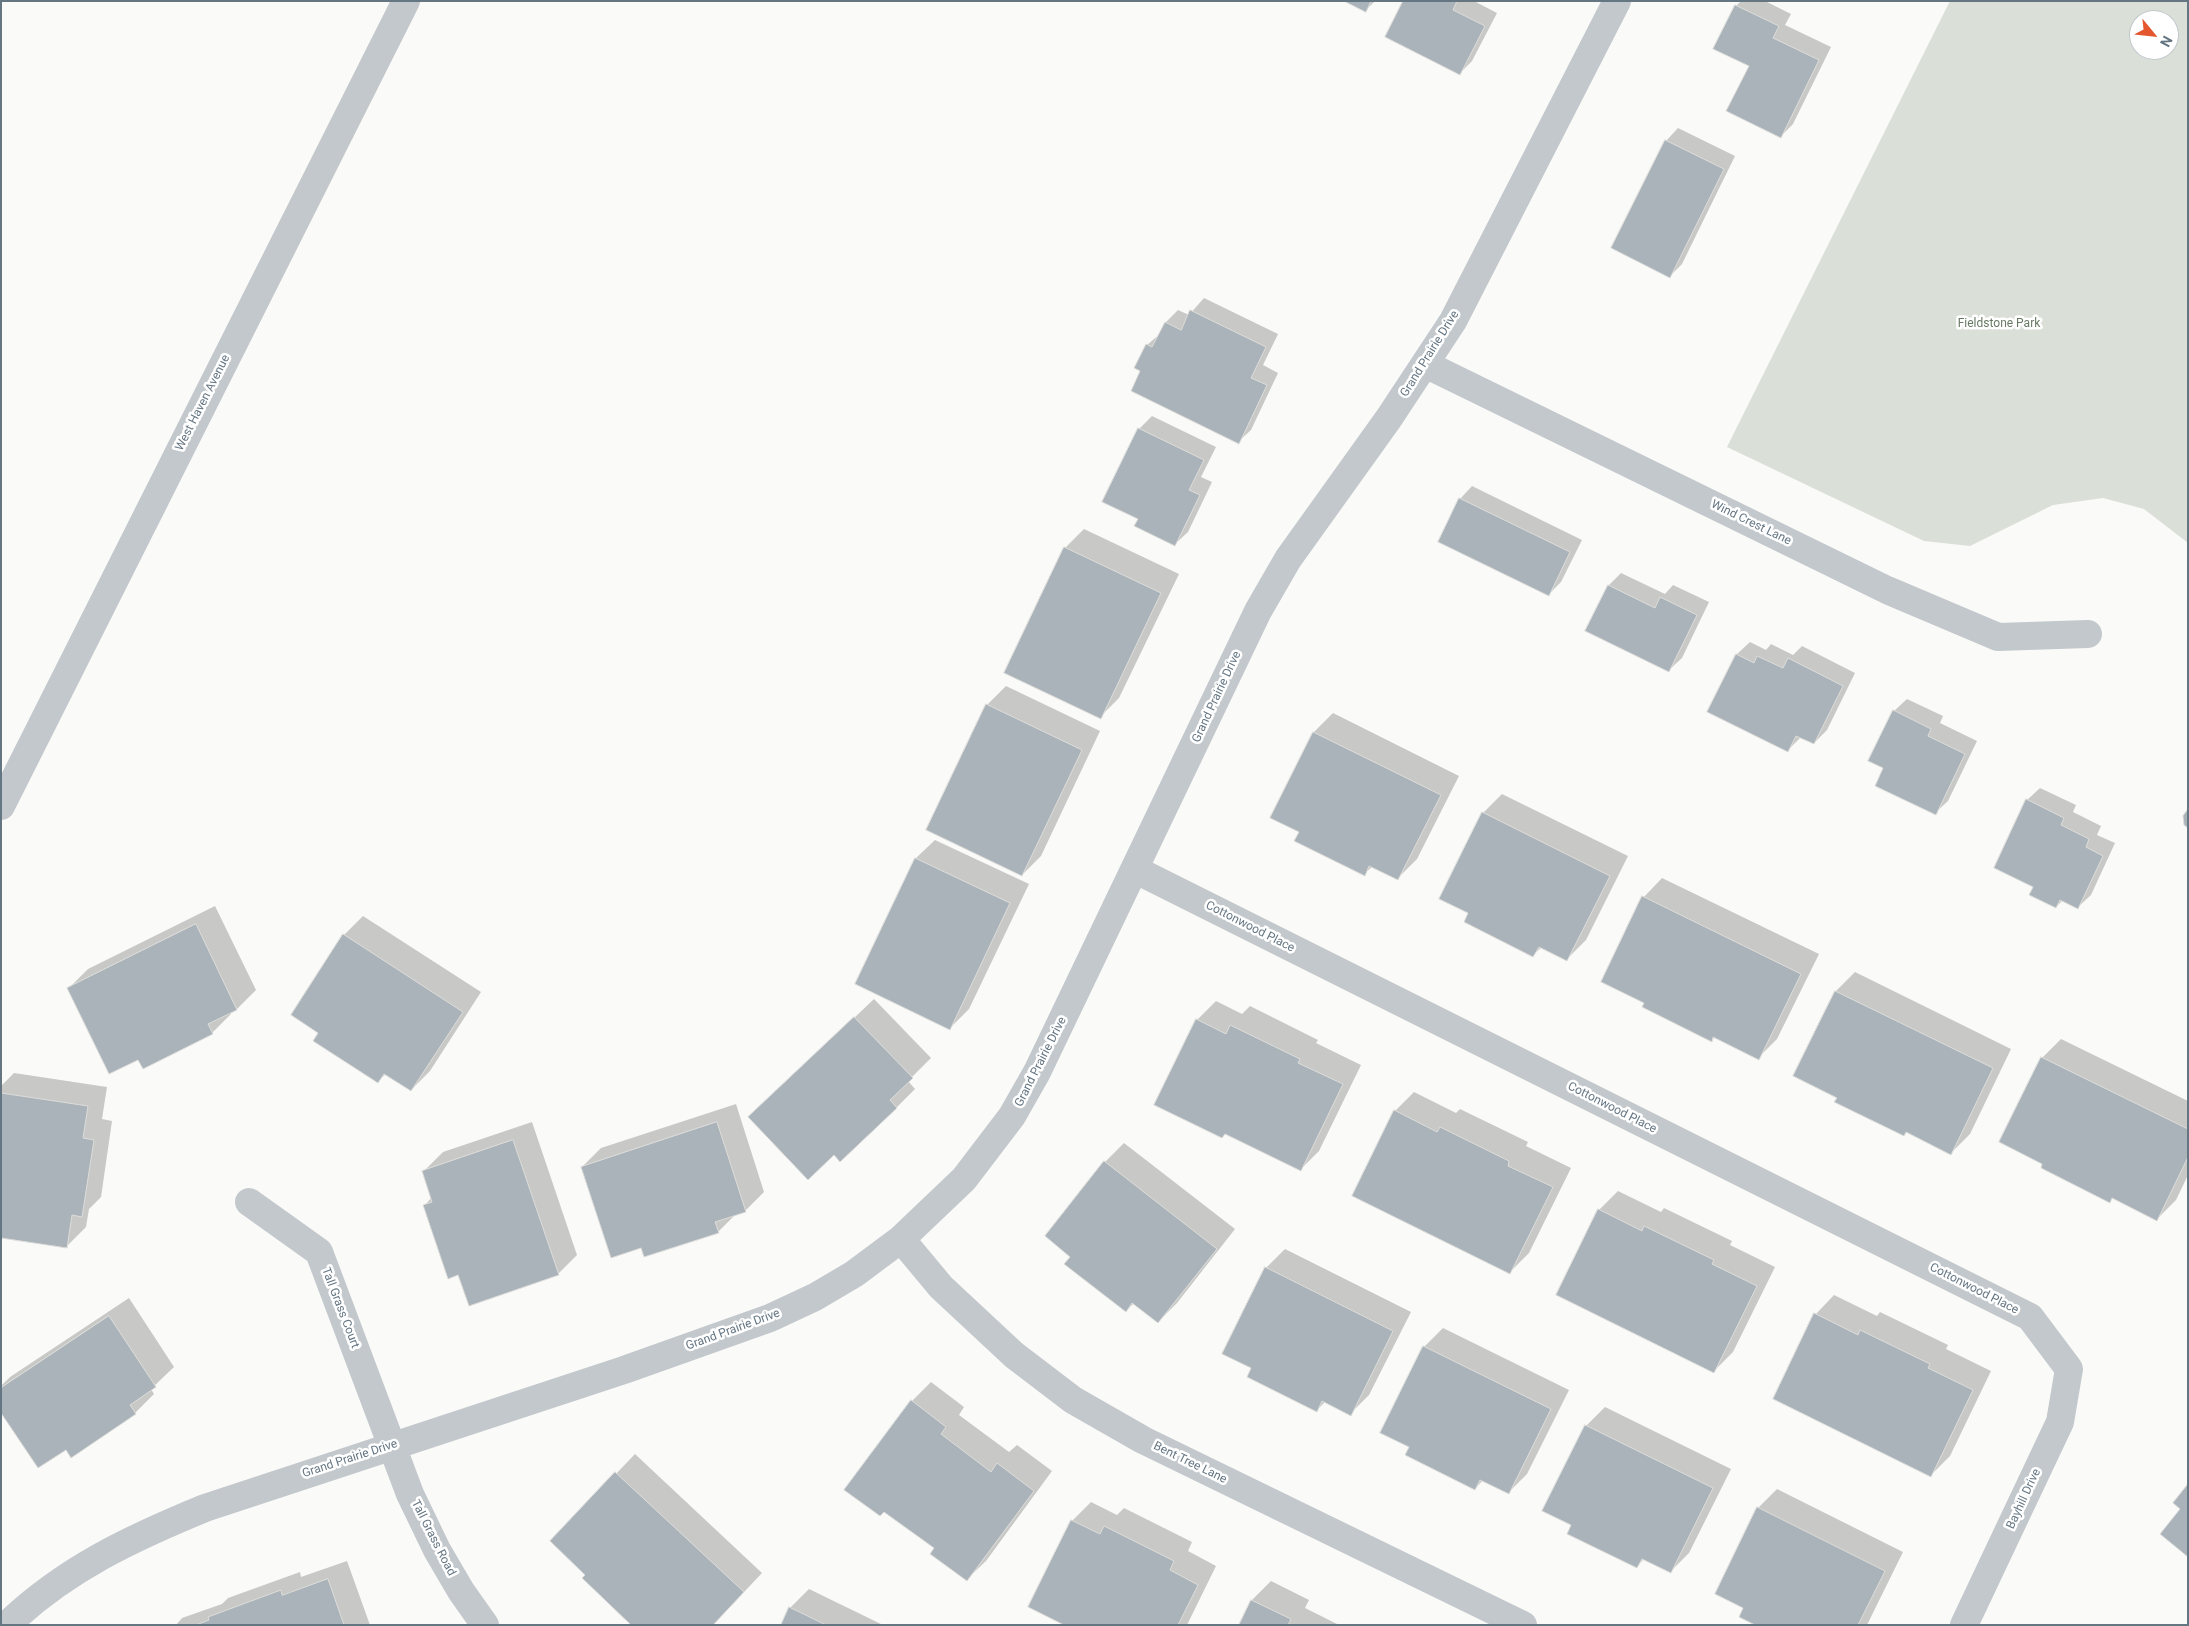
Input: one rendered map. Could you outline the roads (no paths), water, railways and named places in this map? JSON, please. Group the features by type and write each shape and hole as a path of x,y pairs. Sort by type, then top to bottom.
{"street":[{"name":"West Haven Avenue","path":"1,806 406,1"},
{"name":"Grand Prairie Drive","path":"7,1625 20,1612 80,1568 138,1536 205,1508 624,1370 770,1318 815,1297 901,1239 964,1179 1012,1116 1038,1072 1258,611 1288,559 1389,418 1453,321 1617,1"},
{"name":"Wind Crest Lane","path":"1425,364 1887,590 1998,637 2088,634"},
{"name":"Cottonwood Place","path":"1136,870 2030,1317 2069,1369"},
{"name":"Tall Grass Court","path":"249,1202 319,1252 392,1445"},
{"name":"Bent Tree Lane","path":"901,1239 948,1294 1014,1355 1073,1400 1143,1440 1523,1625"},
{"name":"Bayhill Drive","path":"1964,1625 2060,1422 2069,1369"},
{"name":"Tall Grass Road","path":"392,1445 410,1494 437,1550 461,1591 485,1625"}],"park label":[{"name":"Fieldstone Park","path":"1999,324"}]}
